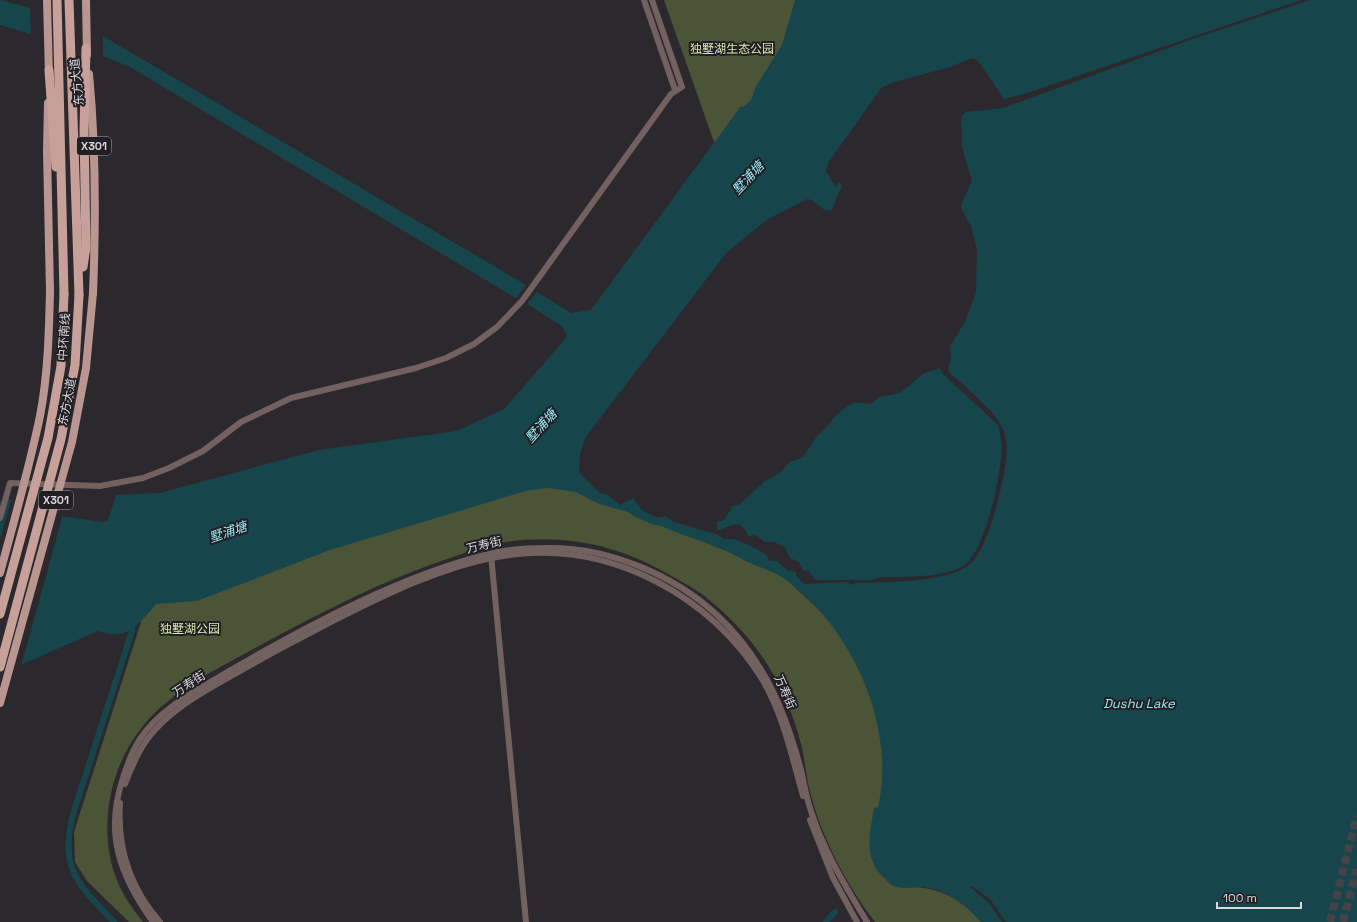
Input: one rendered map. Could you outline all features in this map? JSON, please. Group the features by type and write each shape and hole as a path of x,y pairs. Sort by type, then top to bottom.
{"highway":[{"name":"中环南线","path":"0,614 48,438 61,366 64,294 57,0"},
{"name":"中环南线","path":"0,667 61,440 75,365 79,292 69,0"},
{"path":"79,292 86,248 84,130 86,48"},
{"path":"49,70 53,146 62,222"}],"main road":[{"name":"东方大道","path":"0,573 24,486 40,414 48,351 50,291 46,151 49,70 47,0"},
{"name":"东方大道","path":"0,703 72,442 86,368 93,293 97,218 92,113 86,48 86,0"}],"street":[{"path":"644,0 676,90"},
{"path":"0,518 10,483 100,486 143,478 169,468 203,450 241,422 291,398 416,368 446,358 474,344 497,327 522,301 676,90 682,88 652,0"},
{"name":"万寿街","path":"153,922 123,874 117,850 114,825 116,800 129,761 139,740 151,725 189,695 292,636 367,599 435,570 523,548 552,548 584,551 609,557 658,575 716,614 734,634 764,672 776,695 792,741 811,811 836,871 847,886 867,922"},
{"name":"万寿街","path":"160,922 137,891 122,851 119,822 120,800 125,783 142,745 158,726 193,698 256,660 333,621 427,579 491,556 556,553 583,556 622,566 654,579 687,600 719,626 751,663 772,698 783,728 808,813 820,847 857,922"},
{"path":"491,556 526,922"}],"green space":[{"name":"独墅湖生态公园","path":"664,0 809,0 786,59 730,129 714,142"},
{"name":"独墅湖公园","path":"559,476 603,502 720,546 785,578 829,619 866,676 879,715 914,887 933,890 951,897 967,908 981,922 875,922 854,892 828,843 810,792 801,744 787,701 767,664 755,646 725,614 708,599 677,579 658,569 621,552 602,547 564,540 543,539 521,540 494,544 400,576 304,622 212,672 181,691 154,713 132,742 122,759 110,797 108,837 110,856 115,875 120,888 143,922 129,922 87,881 75,862 74,832 141,622 142,604"}],"water":[{"path":"0,0 30,8 31,34 0,25"},
{"name":"Dushu Lake","path":"795,0 1301,0 1027,93 1004,99 981,65 976,59 972,58 950,67 882,87 828,163 826,171 836,188 838,182 842,186 831,211 823,209 812,200 807,199 768,219 727,252 585,438 580,454 579,473 600,493 608,495 620,505 633,498 642,510 658,518 665,516 674,522 716,534 724,539 734,539 765,554 770,561 777,561 787,570 796,572 796,576 805,584 846,582 851,585 855,583 898,582 932,578 947,575 970,564 981,549 985,540 1000,492 1007,452 1003,429 995,416 948,370 951,358 950,346 965,322 976,292 977,249 971,226 961,206 972,181 962,147 961,117 966,112 1003,108 1193,39 1310,0 1357,0 1357,922 981,922 969,909 955,898 947,894 931,888 903,888 893,886 877,870 870,853 871,826 874,808 878,807 882,776 881,744 874,711 863,680 848,650 829,622 807,598 775,573 715,547 661,526 654,525 635,517 628,512 599,504 576,492 549,488 529,490 330,550 197,601 156,604 138,624 125,633 108,634 98,631 0,674 0,501 25,497 14,527 38,534 52,515 103,522 108,520 116,495 160,493 319,450 457,431 504,409 567,337 562,326 527,304 537,292 571,313 591,310 741,106 743,107 751,100 756,86 782,45"},
{"path":"103,36 526,285 516,298 130,67 103,56"},
{"path":"940,368 942,373 999,426 1002,444 999,475 988,519 977,547 971,558 964,565 935,575 880,577 872,580 818,580 814,579 809,571 803,570 799,562 790,558 785,547 774,542 765,542 755,535 748,536 743,527 736,524 721,530 717,530 717,522 724,520 733,506 740,504 765,481 780,473 790,462 803,457 817,436 827,427 837,414 854,402 871,404 879,397 900,393 923,374"}],"pier":[{"path":"25,495 27,497 17,526 37,532 50,514 63,514 21,667 0,676 0,539 12,497"},
{"path":"972,886 990,899 1006,922 1002,922 989,903 971,888"}],"waterway":[{"path":"114,922 90,897 75,875 70,863 68,849 69,833 73,814 132,631 132,623"},
{"path":"826,922 835,912"}],"tunnel":[{"path":"1330,922 1357,816"},
{"path":"1343,922 1357,869"}],"water label":[{"name":"墅浦塘","path":"748,178"},
{"name":"墅浦塘","path":"541,426"},
{"name":"墅浦塘","path":"228,532"}]}
